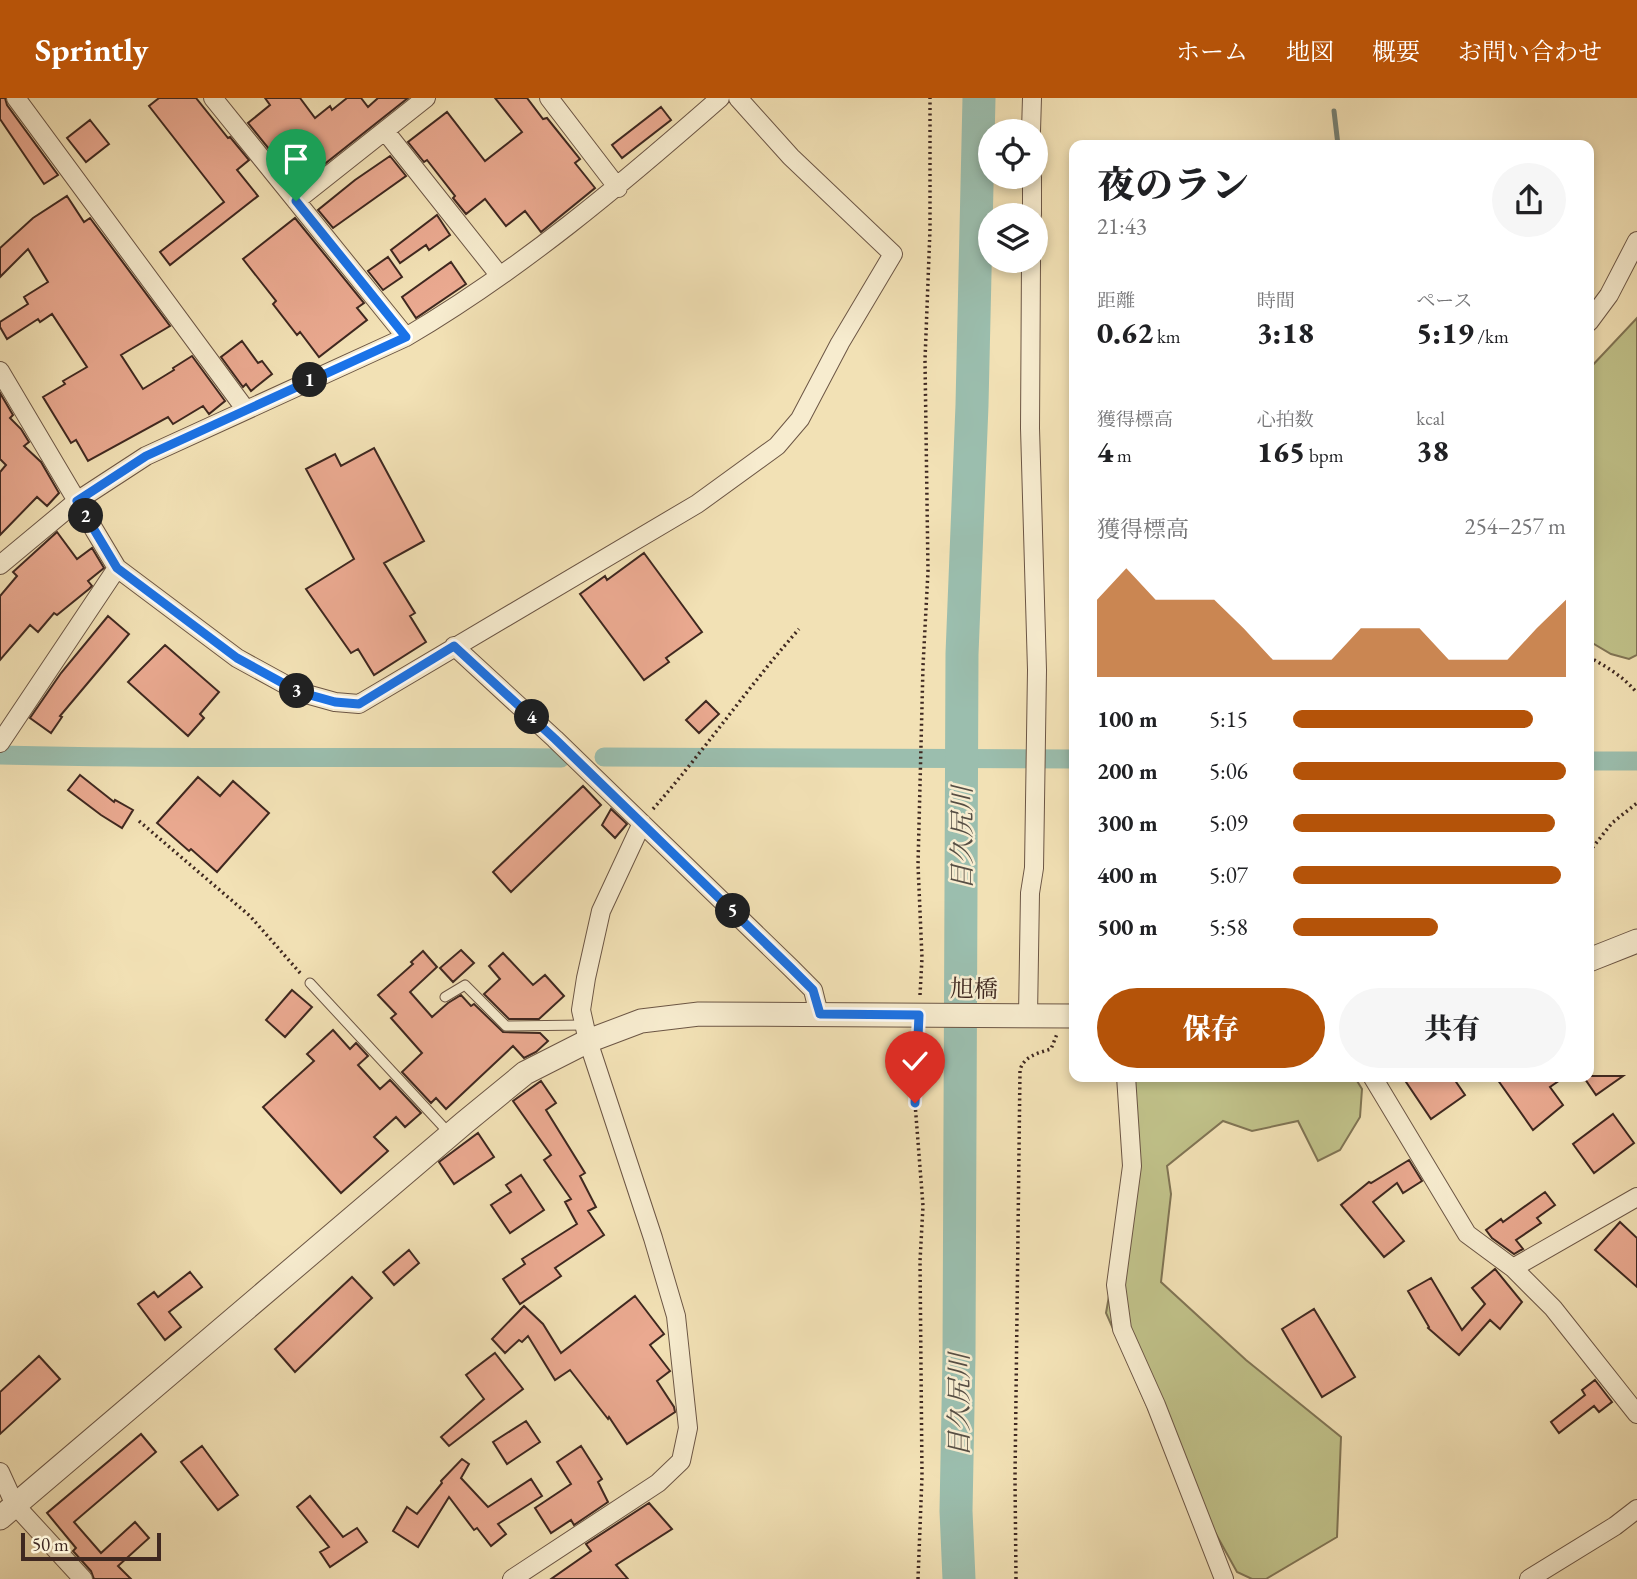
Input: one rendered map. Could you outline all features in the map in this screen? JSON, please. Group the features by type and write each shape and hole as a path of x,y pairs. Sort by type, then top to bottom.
{"street":[{"path":"16,98 246,410"},
{"path":"214,98 406,337"},
{"path":"296,201 426,98"},
{"path":"549,98 618,188"},
{"path":"0,565 77,501 146,456 406,337 500,276 618,188 720,98"},
{"path":"0,371 117,568 237,658 299,692 335,702 359,704 697,504 777,446 800,419 840,343 893,254 791,157 738,98"},
{"path":"1031,119 1032,98"},
{"path":"385,131 500,276"},
{"path":"1594,315 1609,295 1637,241"},
{"path":"1024,1016 1034,856 1037,670 1030,428 1031,273"},
{"path":"1,741 117,568"},
{"path":"454,646 642,823 813,990 820,1014"},
{"path":"512,1579 658,1483 681,1461 688,1428 676,1316 581,1010 601,911 642,823"},
{"path":"1594,958 1637,942"},
{"name":"旭橋","path":"8,1512 450,1135 525,1073 586,1033 641,1021 699,1014 1066,1016"},
{"path":"1126,1082 1132,1166 1115,1285 1122,1329 1156,1405 1224,1579"},
{"path":"1377,1082 1467,1234 1513,1268 1553,1308 1637,1414"},
{"path":"1513,1268 1637,1197"},
{"path":"0,1472 8,1512 83,1579"},
{"path":"1529,1579 1615,1526 1637,1509"}],"lane":[{"path":"310,983 450,1135"},
{"path":"445,997 465,985 506,1026 586,1033"}],"path":[{"path":"918,1579 922,1463 920,1261 923,1206 915,1103 923,1015 918,865 928,570 925,360 930,229 930,98"},
{"path":"642,823 711,739 769,662 799,629"},
{"path":"1594,660 1612,670 1637,693"},
{"path":"1594,846 1612,823 1637,803"},
{"path":"139,821 250,916 310,983"},
{"path":"1016,1579 1020,1070 1027,1058 1051,1048 1066,1016"}],"green space":[{"path":"1637,318 1637,655 1629,659 1611,654 1594,644 1594,364"},
{"path":"1134,1082 1358,1082 1362,1089 1360,1117 1340,1150 1318,1161 1298,1121 1252,1131 1223,1121 1167,1166 1171,1194 1161,1282 1246,1360 1341,1437 1337,1537 1266,1579 1252,1579 1237,1572 1154,1422 1106,1313 1126,1200"}],"building":[{"path":"0,98 5,98 7,105 58,175 44,184 0,119"},
{"path":"159,98 196,98 249,160 237,170 258,196 170,265 160,252 224,202 149,106"},
{"path":"265,98 300,98 315,118 330,106 332,110 347,98 361,98 368,107 378,98 408,98 298,185 248,123 270,105"},
{"path":"495,98 527,98 580,159 575,163 595,188 541,232 525,211 506,226 485,199 466,214 427,160 424,162 408,142 447,112 485,161 522,132"},
{"path":"661,107 671,120 622,158 612,145"},
{"path":"90,120 109,144 86,162 67,138"},
{"path":"390,156 406,176 333,228 318,210"},
{"path":"67,196 84,222 90,218 170,326 121,355 143,389 192,356 225,401 209,414 203,406 173,424 168,417 88,461 76,440 71,443 43,397 87,367 52,314 40,322 38,319 7,339 0,327 0,322 28,304 24,297 48,282 28,249 0,277 0,248 33,218"},
{"path":"437,215 450,235 429,250 426,245 400,263 391,250"},
{"path":"295,218 364,303 357,308 367,320 319,357 300,332 297,335 273,304 276,301 243,259"},
{"path":"388,257 402,277 383,290 368,271"},
{"path":"451,262 466,284 416,318 402,297"},
{"path":"242,341 258,363 262,361 272,374 251,391 246,384 243,387 221,357"},
{"path":"0,393 13,415 10,418 29,442 24,446 41,462 59,493 47,506 37,497 0,535 0,472 6,465 0,459"},
{"path":"374,448 424,541 384,563 415,613 410,616 426,642 374,675 358,649 351,653 306,589 354,559 306,469 335,454 341,466"},
{"path":"57,532 77,559 92,548 104,568 88,581 92,586 89,589 57,615 54,613 38,632 30,625 0,660 0,596 17,576 13,572"},
{"path":"644,553 702,632 666,658 669,662 644,680 580,594 605,576 607,580"},
{"path":"108,616 129,634 60,716 62,717 51,733 30,718 61,673"},
{"path":"165,645 219,692 200,714 204,718 188,736 128,682"},
{"path":"706,701 719,714 699,733 686,720"},
{"path":"80,775 114,802 115,800 133,810 122,828 68,790"},
{"path":"198,777 220,796 233,781 269,813 217,872 157,823"},
{"path":"583,786 601,805 511,892 493,872"},
{"path":"611,809 627,824 615,838 602,825"},
{"path":"461,950 474,963 453,982 440,968"},
{"path":"423,951 437,967 410,992 432,1017 461,995 503,1032 540,1033 548,1041 524,1058 513,1046 446,1109 436,1098 431,1103 402,1072 422,1053 391,1018 396,1014 378,995 413,964 411,962"},
{"path":"503,953 533,985 545,975 564,996 539,1019 509,1019 484,994 500,979 489,966"},
{"path":"292,990 312,1007 285,1037 266,1020"},
{"path":"333,1030 350,1049 356,1043 368,1056 358,1065 380,1089 390,1080 421,1113 405,1127 396,1117 374,1137 388,1151 341,1193 263,1107 314,1061 307,1054"},
{"path":"1594,1076 1623,1076 1596,1095 1587,1082 1594,1082"},
{"path":"541,1081 556,1103 546,1110 585,1173 580,1176 596,1207 588,1211 604,1235 555,1268 561,1276 520,1304 503,1279 525,1264 522,1259 577,1224 565,1202 571,1199 544,1160 551,1155 513,1101"},
{"path":"1406,1082 1456,1082 1465,1095 1431,1119"},
{"path":"1499,1082 1557,1082 1550,1087 1563,1105 1533,1130"},
{"path":"1613,1114 1634,1143 1594,1173 1573,1144"},
{"path":"478,1133 494,1157 454,1184 439,1162"},
{"path":"1409,1160 1422,1181 1403,1193 1397,1183 1373,1202 1404,1241 1384,1257 1341,1205 1369,1182"},
{"path":"521,1175 544,1210 510,1233 491,1205 511,1192 506,1185"},
{"path":"1545,1192 1555,1205 1537,1218 1541,1223 1516,1240 1523,1249 1514,1254 1492,1238 1486,1230 1501,1219 1503,1222"},
{"path":"1620,1222 1637,1238 1637,1287 1595,1250"},
{"path":"409,1250 419,1263 394,1285 383,1272"},
{"path":"1495,1269 1522,1302 1500,1329 1490,1320 1459,1355 1428,1328 1408,1291 1431,1278 1462,1330 1485,1304 1472,1288"},
{"path":"190,1272 202,1287 169,1312 181,1327 165,1340 138,1304 154,1292 158,1297"},
{"path":"352,1277 372,1298 295,1372 275,1349"},
{"path":"635,1296 664,1334 650,1345 670,1371 657,1381 675,1412 627,1444 609,1417 608,1419 570,1370 555,1380 528,1336 522,1342 519,1340 505,1353 492,1339 524,1306 543,1324 561,1353"},
{"path":"1314,1309 1355,1377 1322,1397 1282,1329"},
{"path":"495,1353 523,1389 449,1446 441,1437 484,1399 466,1375"},
{"path":"39,1356 60,1379 0,1434 0,1392"},
{"path":"1595,1380 1612,1402 1599,1412 1594,1406 1559,1433 1551,1422 1585,1395 1582,1390"},
{"path":"526,1421 540,1442 507,1464 493,1442"},
{"path":"141,1434 156,1452 74,1522 101,1553 135,1522 149,1538 118,1566 131,1579 94,1579 91,1571 73,1551 76,1548 47,1513"},
{"path":"202,1446 238,1495 218,1510 181,1462"},
{"path":"581,1446 602,1479 598,1482 608,1502 574,1525 571,1520 551,1533 535,1508 571,1484 557,1462"},
{"path":"462,1459 469,1464 461,1478 488,1507 531,1479 542,1496 498,1524 506,1534 491,1546 477,1528 474,1530 449,1497 418,1547 393,1531 407,1507 417,1514 441,1481"},
{"path":"310,1496 343,1537 357,1528 367,1542 330,1567 320,1552 329,1547 297,1507"},
{"path":"649,1503 672,1529 616,1565 628,1579 551,1579 591,1551 586,1544"}],"waterway":[{"name":"目久尻川","path":"959,1579 956,1511 962,654 972,405 979,98"},
{"path":"1334,111 1337,140"},
{"path":"0,755 561,758"},
{"path":"604,757 1069,759"},
{"path":"1594,761 1637,761"}],"route":[{"path":"296,201 406,337 146,456 77,501 117,568 237,658 299,692 335,702 359,704 454,646 555,739 813,990 820,1014 919,1015 915,1103"}]}
